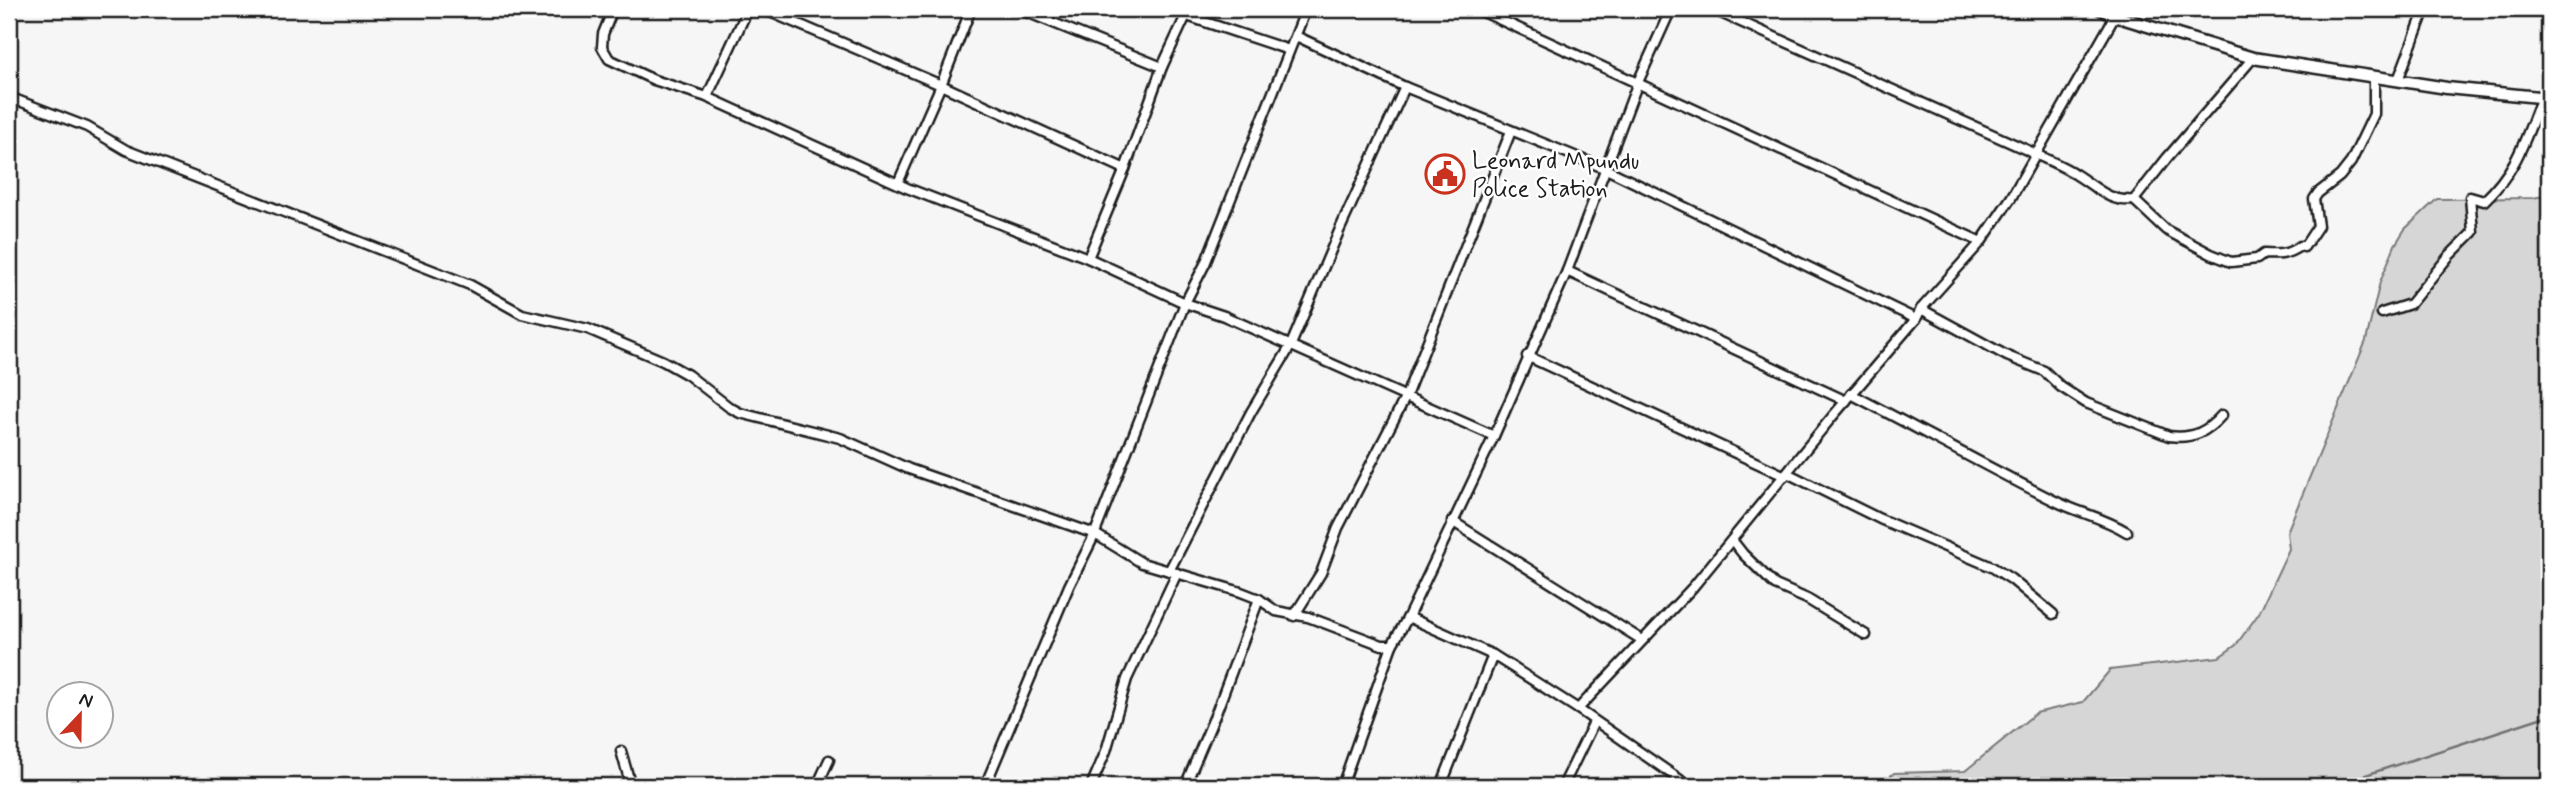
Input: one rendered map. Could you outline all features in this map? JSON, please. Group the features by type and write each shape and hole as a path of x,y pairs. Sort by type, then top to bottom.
{"street":[{"path":"613,9 603,34 602,47 609,59 654,80 706,97 907,188 1088,258 1185,303 1224,316 1494,436"},
{"path":"706,97 748,9"},
{"path":"763,9 941,85 1125,169"},
{"path":"898,183 971,9"},
{"path":"1019,9 1163,67"},
{"path":"985,786 1069,586 1094,534 1185,303 1205,264 1306,9"},
{"path":"1477,9 1981,242"},
{"path":"1342,786 1392,645 1494,436 1527,356 1567,271 1638,82 1671,9"},
{"path":"1712,9 2036,154 2076,174 2105,195 2123,201 2134,200 2253,58"},
{"path":"2100,9 2253,58 2374,77 2545,98 2518,160 2500,186 2484,201 2470,197 2473,232 2449,256 2410,304 2382,313"},
{"path":"2398,80 2425,9"},
{"path":"1088,258 1163,67 1188,12 1289,50"},
{"path":"1578,709 1732,540 1921,310 1981,242 2011,198 2115,16"},
{"path":"1296,36 1405,87 1604,168 1916,319"},
{"path":"2134,200 2166,230 2231,262 2257,259 2264,254 2291,253 2300,246 2304,247 2318,226 2314,207 2318,193 2347,170 2374,114 2374,77"},
{"path":"1091,786 1106,751 1127,679 1173,572 1251,412 1290,347 1405,87"},
{"path":"9,97 87,127 126,150 470,285 522,314 588,330 663,361 688,375 729,407 740,412 840,438 909,469 1094,534 1142,563 1259,599 1276,611 1308,617 1382,645 1392,645"},
{"path":"1294,616 1321,573 1338,528 1406,396 1511,131"},
{"path":"1567,271 1849,397 2080,514 2104,519 2127,532"},
{"path":"1921,310 2007,356 2043,371 2086,403 2169,436 2181,438 2202,433 2222,415"},
{"path":"1527,356 1880,519 1992,567 2053,614"},
{"path":"1452,521 1642,640"},
{"path":"1732,540 1743,554 1776,584 1807,599 1866,635"},
{"path":"1185,786 1259,599"},
{"path":"1408,617 1493,655 1578,709 1689,786"},
{"path":"1441,786 1493,655"},
{"path":"1563,786 1594,722"},
{"path":"621,751 631,786"},
{"path":"817,786 829,760"}],"shaded area":[{"path":"2549,195 2549,786 1878,786 1894,773 1965,771 2036,713 2083,702 2110,670 2219,657 2236,645 2259,613 2289,549 2287,532 2366,341 2380,282 2395,245 2405,229 2437,199 2533,198"}],"waterway":[{"path":"2332,786 2549,715"}],"place":[{"name":"Leonard Mpundu Police Station","path":"1445,174"}]}
